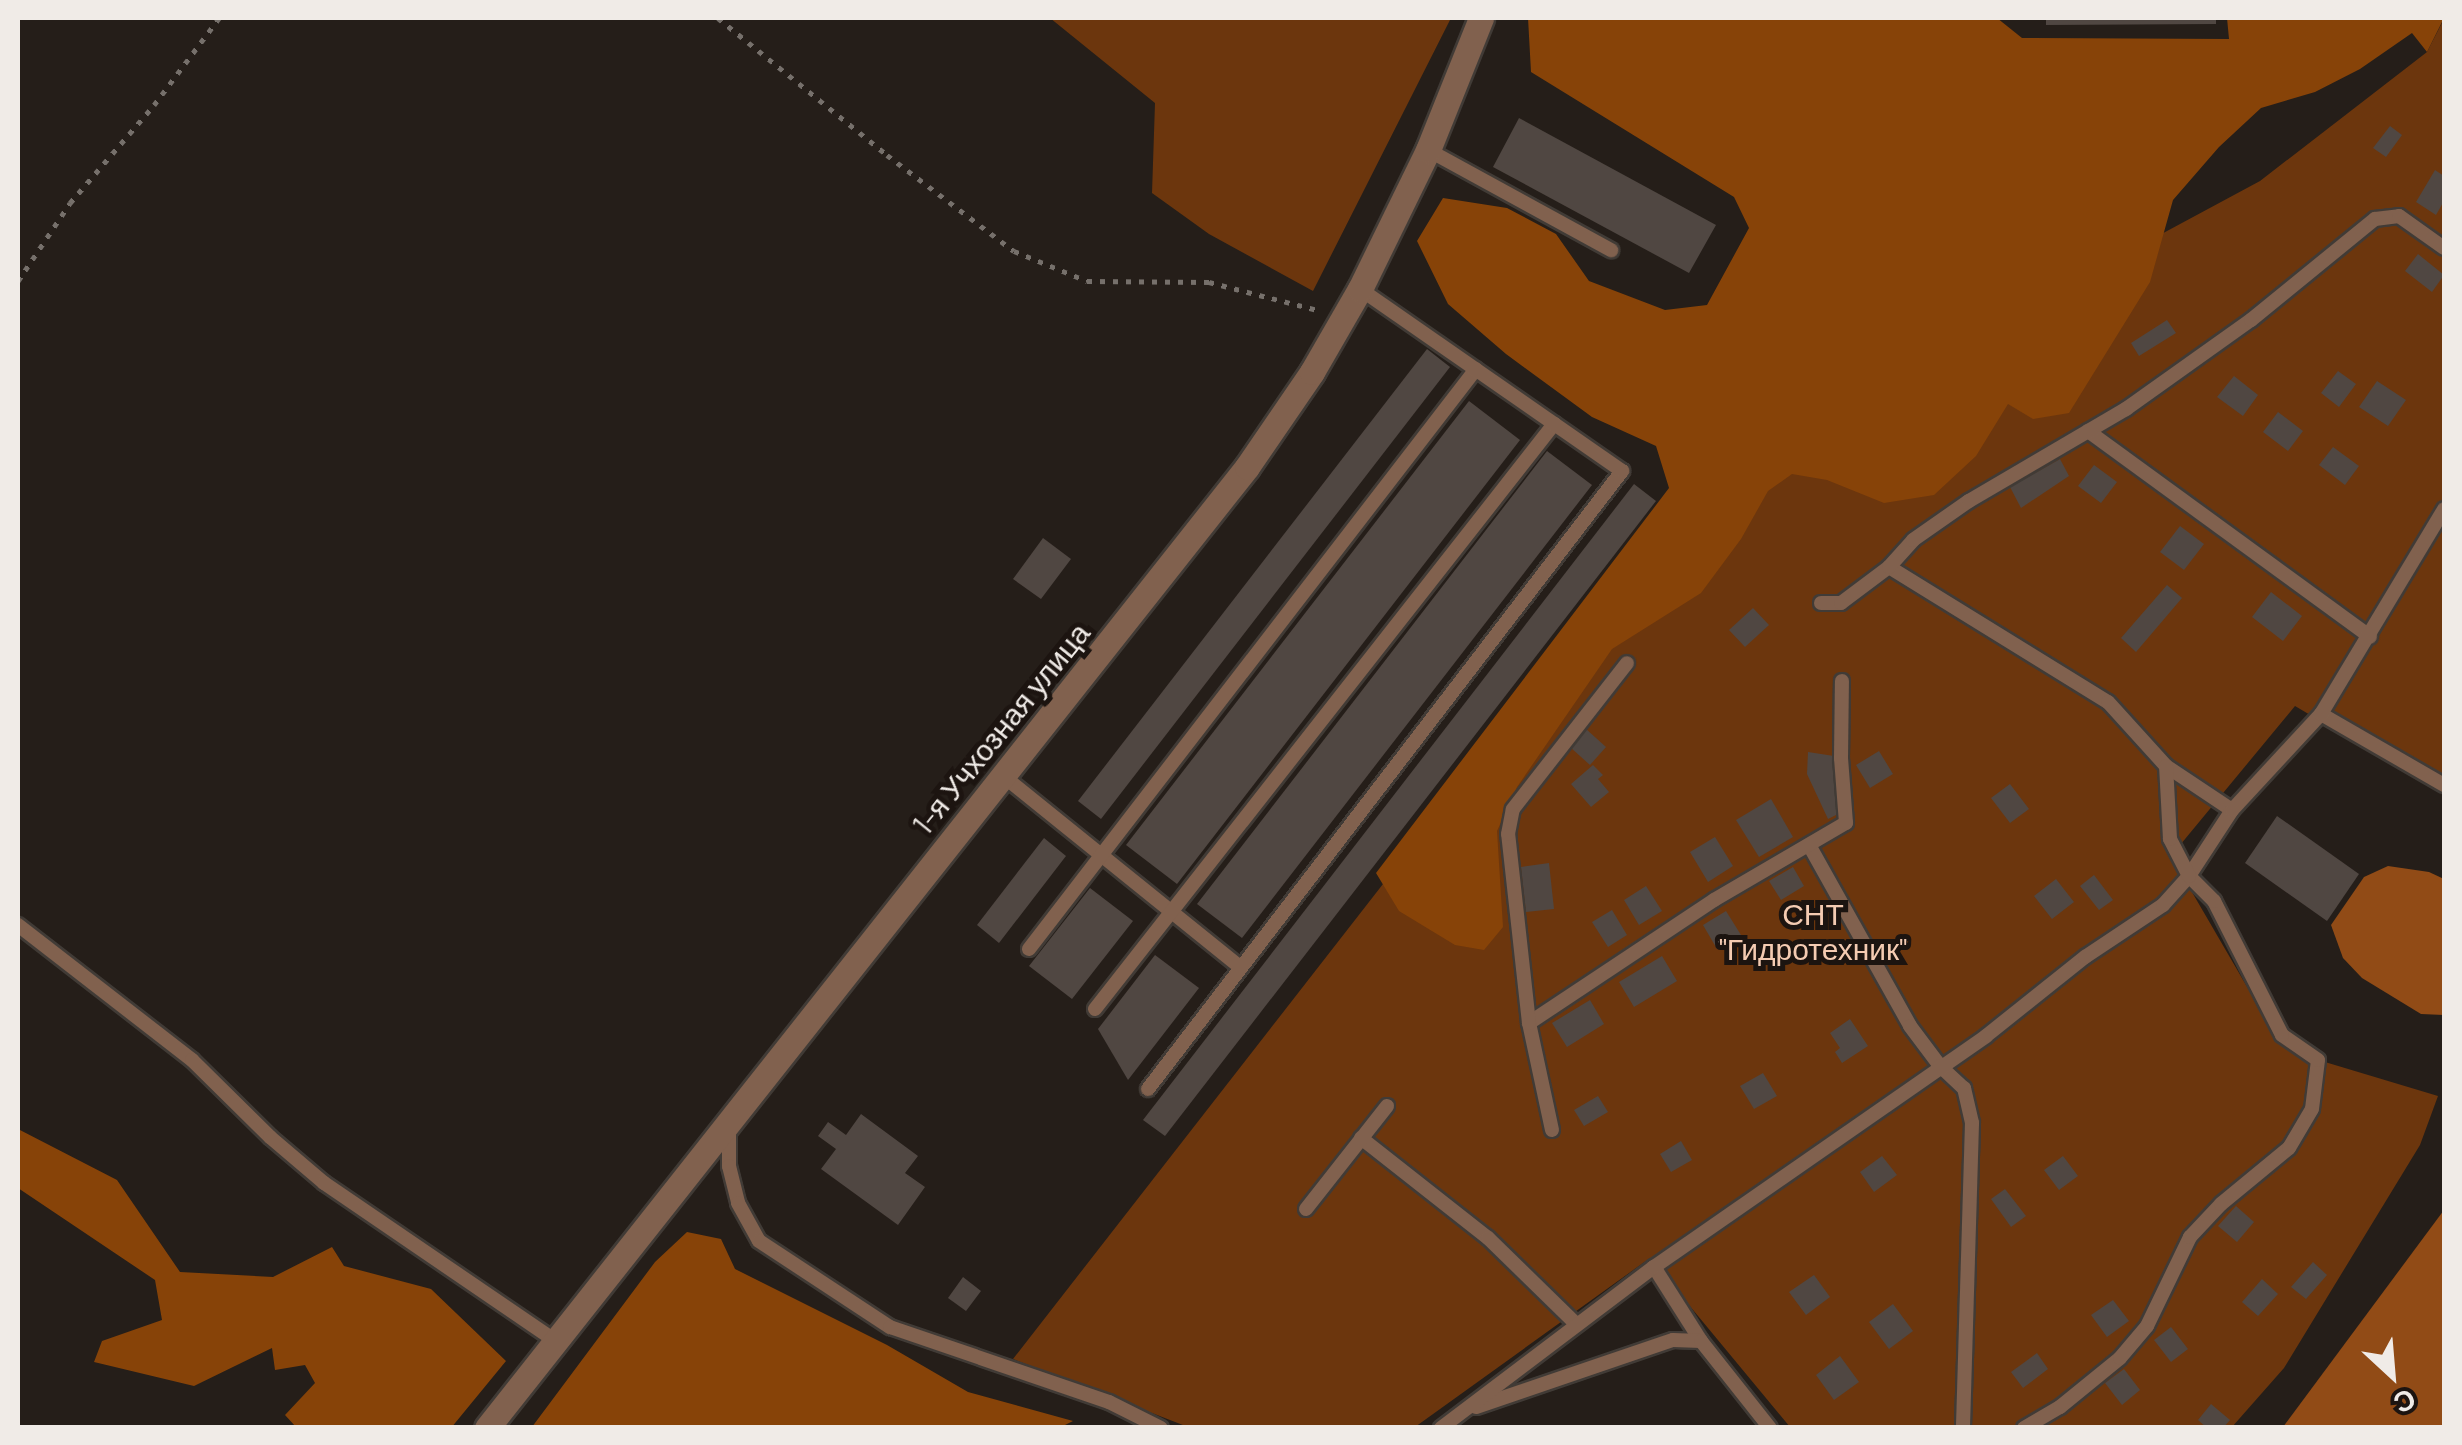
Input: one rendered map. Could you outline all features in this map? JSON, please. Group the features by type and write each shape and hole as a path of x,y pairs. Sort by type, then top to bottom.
{"street":[{"name":"1-я Учхозная улица","path":"487,1428 1247,467 1360,289 1428,150 1481,18"}],"lane":[{"path":"1428,150 1611,250"},
{"path":"1821,603 1841,603 1890,568 1913,540 2126,409 2251,320 2375,220 2399,216 2444,248"},
{"path":"1148,1089 1622,472 1360,289"},
{"path":"1029,948 1476,369"},
{"path":"1095,1008 1554,424"},
{"path":"2088,430 2370,637"},
{"path":"1441,1428 1654,1267 1940,1066 2084,957 2163,905 2190,876 2232,810 2321,714 2444,509"},
{"path":"1890,568 2108,702 2166,766 2232,810"},
{"path":"1552,1130 1529,1023 1508,834 1513,809 1626,663"},
{"path":"1529,1023 1714,900 1846,823 1840,758 1842,681"},
{"path":"2321,714 2444,785"},
{"path":"2024,1428 2060,1407 2120,1358 2147,1326 2190,1237 2221,1204 2289,1148 2312,1109 2318,1060 2282,1035 2214,902 2190,876 2170,839 2166,766"},
{"path":"1002,775 1241,968"},
{"path":"1809,845 1910,1026 1940,1066 1964,1088 1972,1124 1963,1428"},
{"path":"18,925 192,1060 270,1138 324,1182 557,1342"},
{"path":"1306,1209 1387,1106"},
{"path":"729,1124 729,1166 738,1203 759,1242 890,1327 1108,1402 1161,1428"},
{"path":"1361,1138 1488,1238 1577,1326"},
{"path":"1654,1267 1701,1340 1770,1428"},
{"path":"1466,1410 1536,1390 1673,1340 1701,1340"}],"path":[{"path":"18,281 70,203 154,106 220,18"},
{"path":"718,18 1014,251 1088,281 1209,282 1344,318"}],"green space":[{"path":"1050,18 1451,18 1313,291 1209,234 1152,193 1155,103"},
{"name":"СНТ \"Гидротехник\"","path":"2444,19 2444,794 2295,706 2171,856 2278,1040 2305,1056 2438,1096 2420,1145 2284,1368 2232,1427 1790,1427 1650,1258 1415,1427 1188,1427 1013,1359 1693,486 2260,181 2427,52"}],"shaded area":[{"path":"1528,18 1997,18 2022,38 2229,39 2227,18 2444,18 2427,52 2412,33 2360,69 2315,92 2261,108 2219,147 2173,200 2150,282 2069,413 2033,419 2008,404 1976,456 1934,495 1884,503 1827,480 1792,474 1768,491 1741,539 1701,593 1612,649 1517,787 1497,831 1503,927 1484,950 1455,945 1399,911 1376,873 1669,488 1656,446 1592,417 1506,354 1448,304 1417,241 1443,198 1507,208 1556,234 1589,281 1665,310 1707,305 1749,228 1734,197 1531,72"},
{"path":"2388,866 2429,872 2444,879 2444,1015 2421,1014 2362,978 2343,958 2331,925 2364,877"},
{"path":"18,1129 117,1180 180,1272 273,1277 332,1247 344,1266 431,1289 506,1361 451,1428 296,1427 285,1415 315,1383 305,1365 275,1370 272,1348 194,1386 94,1362 102,1341 162,1320 155,1280 18,1188"},
{"path":"2444,1210 2444,1427 2283,1427"},
{"path":"687,1232 721,1239 735,1269 887,1345 968,1392 1073,1421 1059,1428 532,1427 655,1262"}],"building":[{"path":"2046,18 2216,18 2216,24 2046,25"},
{"path":"1519,118 1716,225 1689,273 1493,167"},
{"path":"2390,126 2402,135 2386,157 2373,148"},
{"path":"2435,170 2444,176 2444,201 2436,215 2416,202"},
{"path":"2418,254 2444,275 2432,292 2405,271"},
{"path":"2167,320 2176,333 2139,356 2131,343"},
{"path":"1427,349 1450,367 1101,819 1078,801"},
{"path":"2338,371 2356,384 2339,407 2321,393"},
{"path":"2234,376 2258,395 2243,416 2217,397"},
{"path":"2377,381 2406,400 2388,426 2359,407"},
{"path":"1469,401 1520,440 1177,884 1126,845"},
{"path":"2278,412 2303,431 2288,451 2263,432"},
{"path":"2333,447 2359,466 2345,485 2319,465"},
{"path":"1547,451 1592,485 1242,938 1197,904"},
{"path":"2060,459 2069,476 2021,508 2010,487"},
{"path":"2094,465 2117,482 2101,503 2078,486"},
{"path":"1634,484 1656,501 1165,1136 1143,1120"},
{"path":"2180,526 2204,544 2184,570 2160,552"},
{"path":"1043,538 1071,559 1041,599 1013,579"},
{"path":"2167,585 2182,598 2136,652 2121,638"},
{"path":"2271,592 2302,616 2283,641 2252,617"},
{"path":"1753,608 1769,625 1745,647 1729,630"},
{"path":"1586,729 1606,747 1590,765 1570,747"},
{"path":"1879,751 1893,774 1870,788 1856,765"},
{"path":"1808,752 1834,756 1842,812 1828,819 1807,774"},
{"path":"1593,765 1603,775 1598,779 1609,792 1591,807 1571,784"},
{"path":"2010,784 2029,809 2010,823 1991,798"},
{"path":"1771,799 1793,837 1759,857 1736,820"},
{"path":"2277,816 2359,874 2327,921 2245,863"},
{"path":"1715,837 1733,866 1708,882 1690,852"},
{"path":"1044,838 1066,856 999,943 977,925"},
{"path":"1549,863 1554,909 1526,912 1521,867"},
{"path":"1793,867 1804,886 1781,900 1769,881"},
{"path":"2094,875 2113,900 2099,910 2080,886"},
{"path":"2056,879 2074,902 2052,919 2034,896"},
{"path":"1646,886 1662,911 1639,925 1624,900"},
{"path":"1090,888 1133,921 1072,999 1029,966"},
{"path":"1612,910 1627,935 1608,947 1592,922"},
{"path":"1726,911 1741,935 1717,949 1703,925"},
{"path":"1155,955 1199,988 1128,1080 1098,1029"},
{"path":"1662,956 1677,981 1634,1007 1619,982"},
{"path":"1590,1000 1604,1024 1567,1047 1552,1023"},
{"path":"1850,1019 1868,1046 1842,1063 1835,1052 1840,1048 1830,1033"},
{"path":"1763,1073 1777,1096 1754,1109 1740,1086"},
{"path":"1598,1096 1608,1112 1584,1126 1574,1110"},
{"path":"861,1114 918,1156 905,1173 925,1187 898,1225 821,1169 836,1149 818,1136 828,1122 846,1135"},
{"path":"1681,1141 1692,1160 1671,1172 1660,1154"},
{"path":"1882,1156 1897,1175 1874,1192 1860,1172"},
{"path":"2063,1156 2078,1176 2059,1190 2044,1170"},
{"path":"2005,1189 2026,1216 2011,1227 1991,1199"},
{"path":"2236,1206 2254,1222 2237,1242 2218,1226"},
{"path":"2313,1262 2327,1275 2306,1299 2291,1287"},
{"path":"1814,1275 1830,1297 1806,1315 1789,1292"},
{"path":"963,1277 981,1291 966,1311 948,1298"},
{"path":"2262,1279 2278,1294 2258,1316 2242,1302"},
{"path":"2113,1300 2129,1321 2107,1337 2091,1315"},
{"path":"1893,1304 1913,1331 1889,1349 1869,1322"},
{"path":"2171,1327 2188,1349 2171,1362 2154,1340"},
{"path":"2037,1353 2048,1369 2023,1388 2011,1372"},
{"path":"1840,1356 1859,1382 1834,1400 1816,1375"},
{"path":"2124,1369 2140,1390 2122,1405 2105,1383"},
{"path":"2211,1404 2230,1420 2223,1428 2207,1428 2198,1420"}]}
